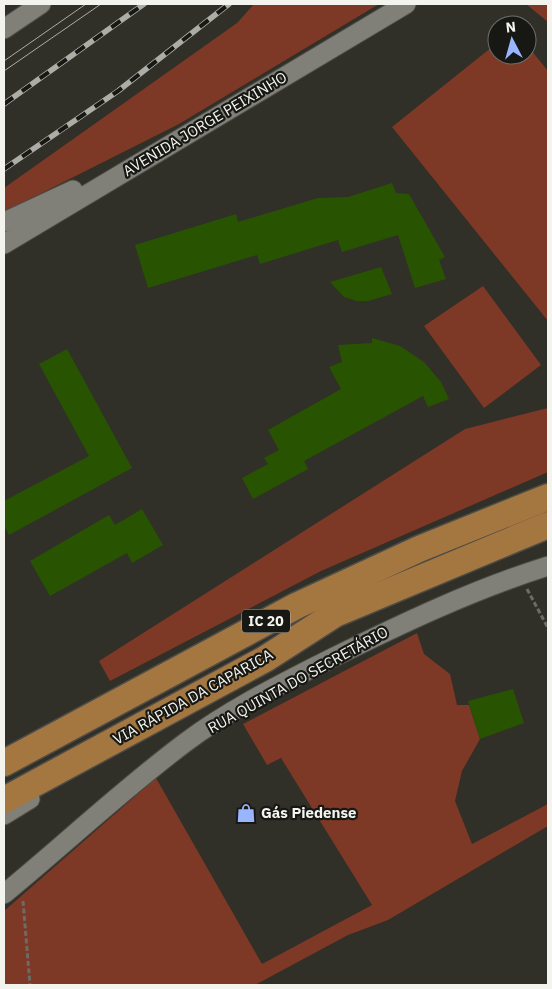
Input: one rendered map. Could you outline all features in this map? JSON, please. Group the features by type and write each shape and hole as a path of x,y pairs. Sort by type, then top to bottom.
{"highway":[{"name":"VIA RÁPIDA DA CAPARICA","path":"4,762 296,606 419,549 545,497"},
{"name":"VIA RÁPIDA DA CAPARICA","path":"4,800 165,711 265,659 336,614 548,525"},
{"path":"265,659 548,541"}],"street":[{"path":"4,29 41,4"},
{"name":"AVENIDA JORGE PEIXINHO","path":"4,244 406,4"},
{"path":"4,222 158,152"},
{"name":"RUA QUINTA DO SECRETÁRIO","path":"9,890 186,742 223,717 304,672 392,628 473,592 548,566"},
{"path":"4,816 165,711"}],"path":[{"path":"519,575 548,628"},
{"path":"9,890 22,894 26,911 30,985"}],"shaded area":[{"path":"254,4 379,4 179,124 4,212 4,188 237,23"},
{"path":"526,4 548,4 548,22"},
{"path":"487,51 487,65 537,65 537,57 548,71 548,321 392,127"},
{"path":"483,286 541,365 484,408 424,326"},
{"path":"548,408 548,472 321,571 110,681 99,661 465,429"},
{"path":"417,633 424,654 450,674 457,705 469,705 480,739 462,771 455,801 472,844 548,804 548,826 388,920 348,935 255,985 4,985 4,911 156,778 262,964 372,905 281,758 267,765 243,724"}],"building":[{"path":"392,183 396,193 409,194 445,257 439,260 446,279 415,288 398,235 342,252 338,240 260,264 257,255 148,288 135,245 236,214 238,222 318,198 348,197"},
{"path":"381,267 392,294 368,301 357,301 344,297 330,282"},
{"path":"372,338 400,346 424,362 441,382 449,399 428,407 423,396 304,461 308,469 253,499 242,478 268,464 264,458 279,450 268,430 341,389 329,367 342,362 338,345 372,343"},
{"path":"67,349 132,468 9,535 4,525 4,501 89,456 39,364"},
{"path":"142,509 163,545 132,563 127,553 50,596 30,561 109,515 115,525"},
{"path":"513,689 524,723 480,739 468,701"}],"tram line":[{"path":"4,61 86,4"},
{"path":"4,71 101,4"}],"railway":[{"path":"4,104 144,4"},
{"path":"4,169 118,91 229,4"}],"place":[{"name":"Gás Piedense","path":"246,813"}]}
